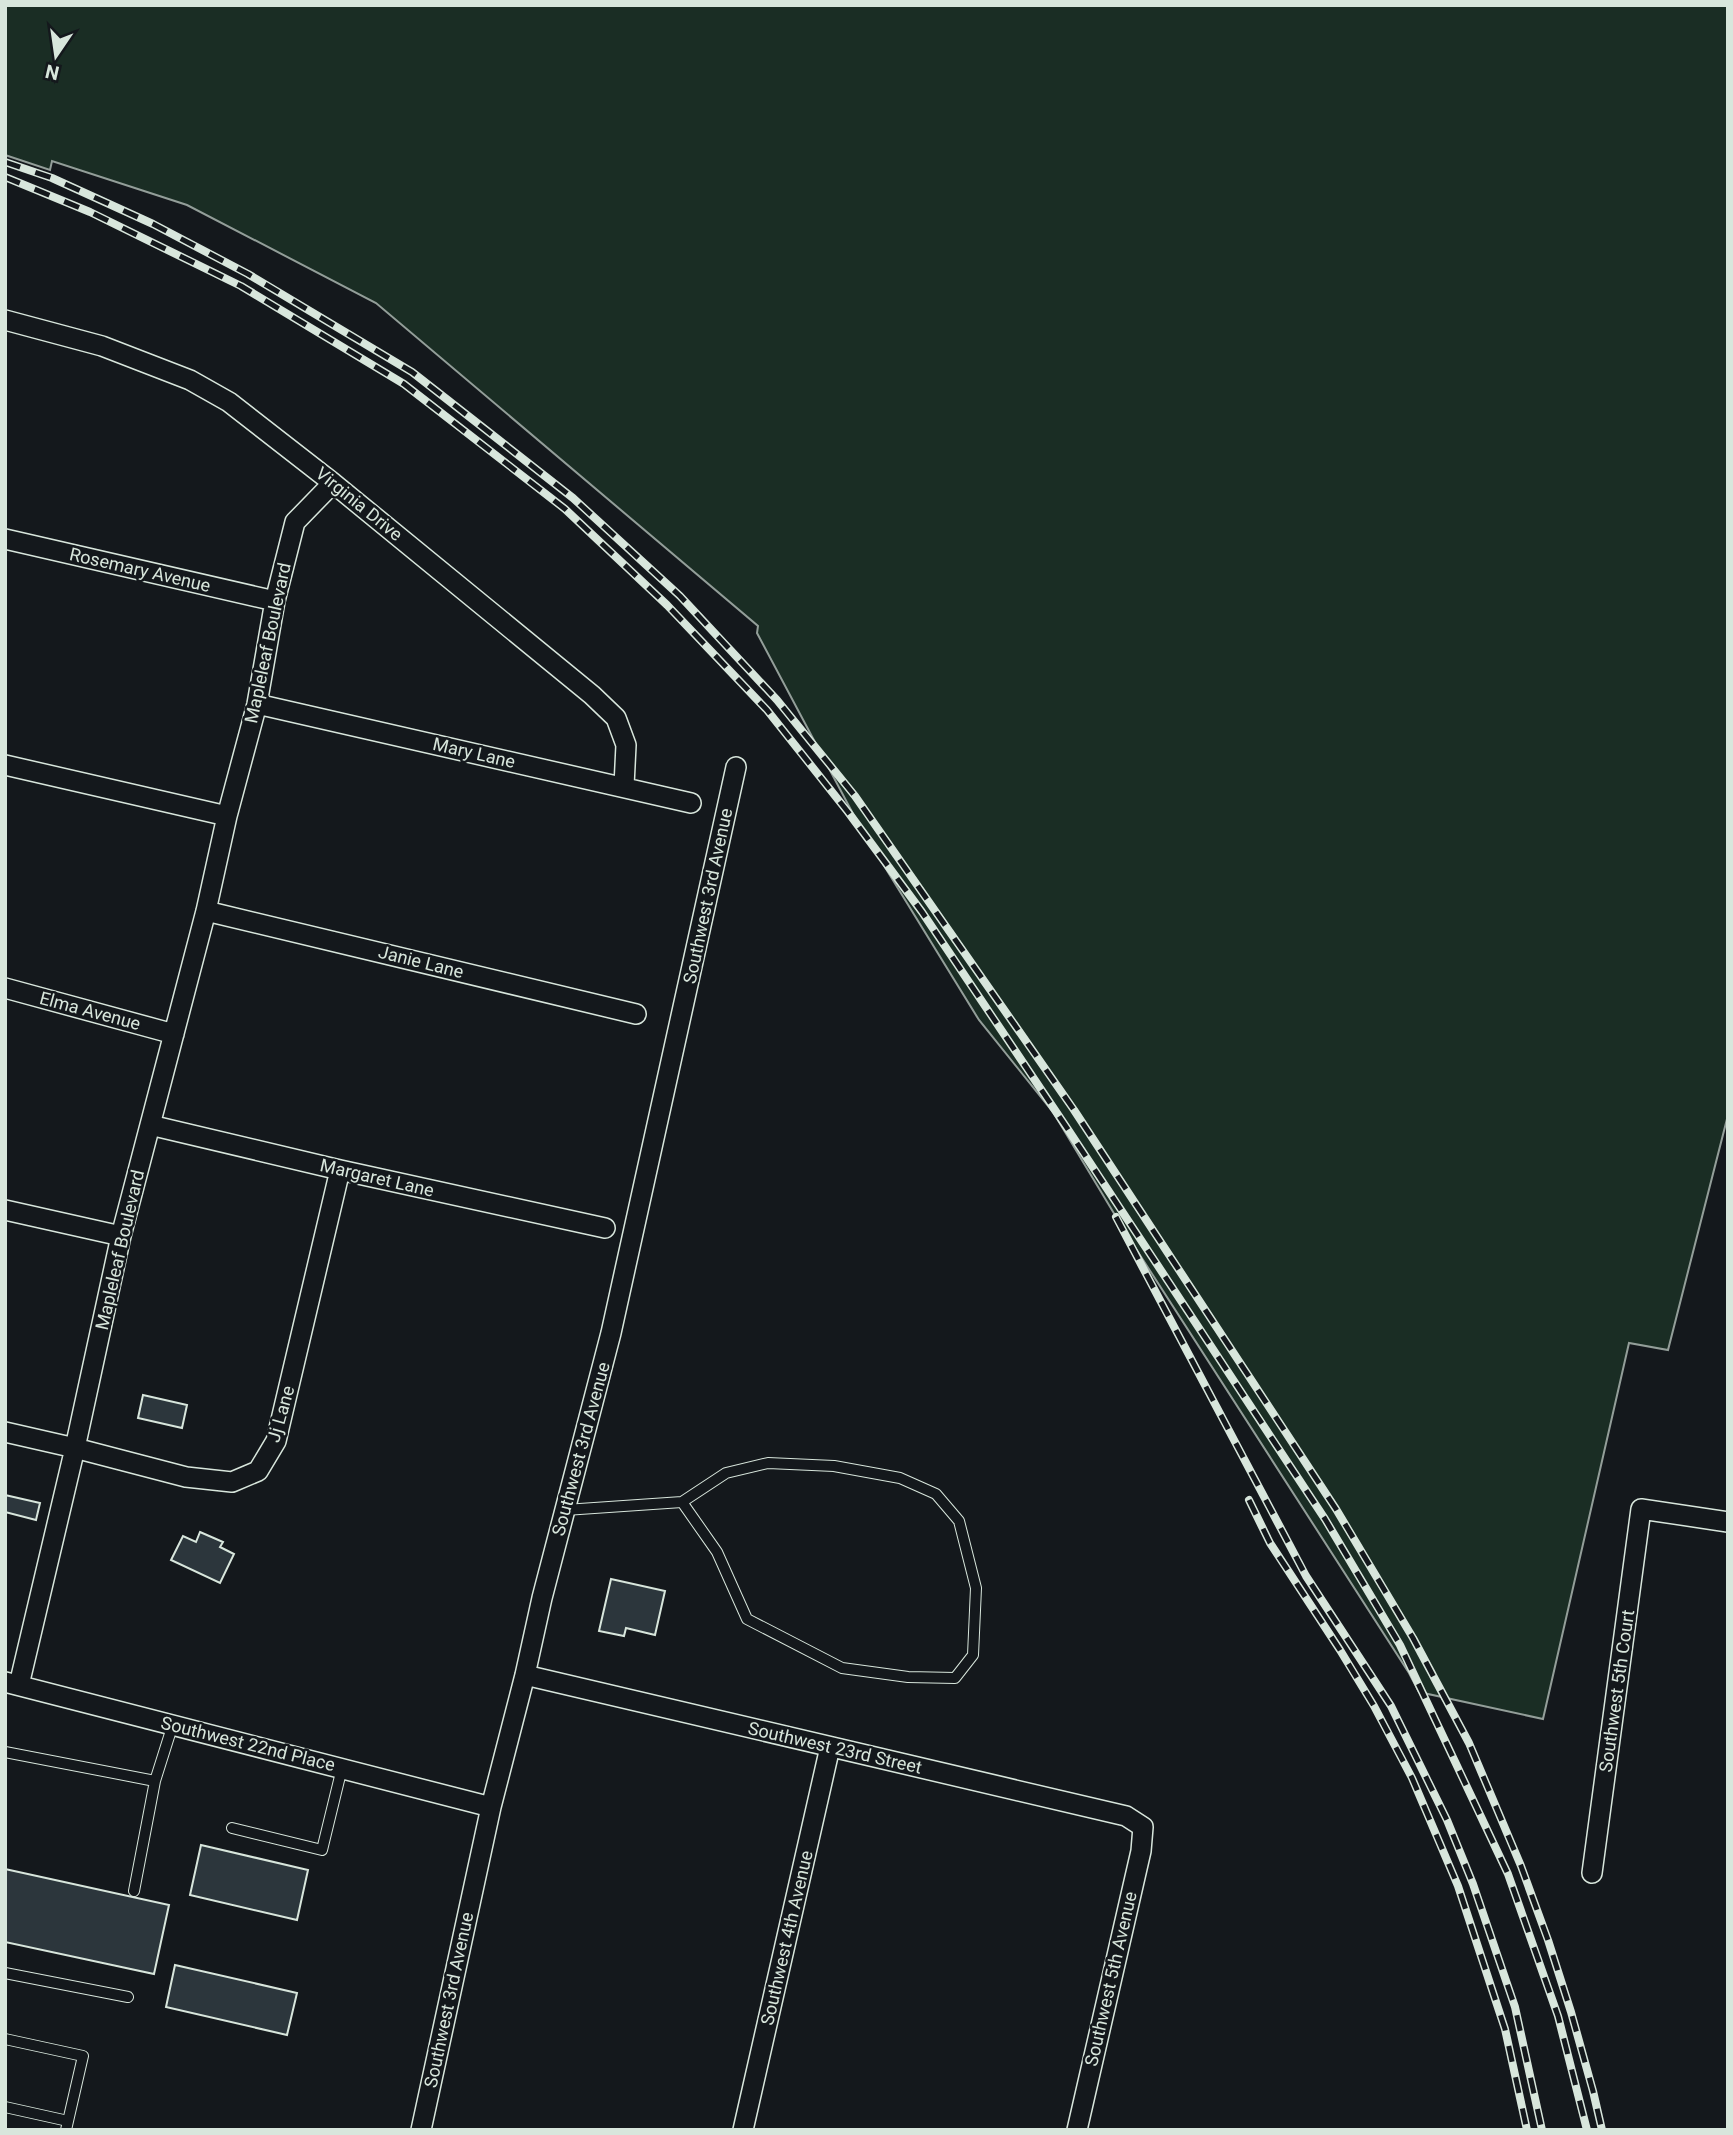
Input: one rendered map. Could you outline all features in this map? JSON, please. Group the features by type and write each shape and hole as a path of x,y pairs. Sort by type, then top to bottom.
{"street":[{"name":"Virginia Drive","path":"5,320 102,346 190,380 229,402 333,483 592,695 616,718 626,745 624,786"},
{"name":"Mapleleaf Boulevard","path":"12,1683 75,1448 121,1236 257,704 275,601 295,522 333,483"},
{"name":"Rosemary Avenue","path":"5,539 275,601"},
{"name":"Mary Lane","path":"257,704 691,803"},
{"path":"5,765 227,816"},
{"name":"Southwest 3rd Avenue","path":"421,2130 491,1807 611,1333 736,767"},
{"name":"Janie Lane","path":"206,911 636,1014"},
{"name":"Elma Avenue","path":"5,988 174,1034"},
{"name":"Margaret Lane","path":"150,1125 605,1228"},
{"name":"Jj Lane","path":"5,1432 186,1477 232,1482 258,1471 276,1441 340,1170"},
{"path":"5,1210 121,1236"},
{"name":"Southwest 5th Court","path":"1592,1873 1641,1509 1728,1522"},
{"name":"Southwest 23rd Street","path":"525,1675 1126,1815 1143,1827"},
{"name":"Southwest 22nd Place","path":"12,1683 491,1807"},
{"name":"Southwest 4th Avenue","path":"743,2130 830,1747"},
{"name":"Southwest 5th Avenue","path":"1077,2130 1141,1851 1143,1827"}],"lane":[{"path":"565,1510 682,1502 726,1473 768,1463 834,1465 900,1478 936,1494 959,1521 976,1588 973,1655 955,1678 908,1677 842,1668 747,1619 717,1552 682,1502"},
{"path":"134,1891 155,1781 173,1724"},
{"path":"5,1752 155,1781"},
{"path":"232,1829 322,1850 342,1768"},
{"path":"5,1973 128,1997"},
{"path":"5,2039 83,2056 67,2125 5,2107"}],"green space":[{"path":"5,5 1728,5 1728,1115 1668,1350 1629,1343 1543,1719 1419,1692 1127,1235 1053,1112 979,1020 859,825 757,633 758,626 376,303 187,205 52,161 50,170 5,155"}],"building":[{"path":"143,1395 187,1405 182,1428 138,1418"},
{"path":"5,1495 40,1503 36,1520 5,1512"},
{"path":"200,1532 223,1542 220,1547 234,1554 220,1583 171,1560 183,1536 196,1542"},
{"path":"611,1579 665,1591 655,1635 626,1628 624,1636 599,1631"},
{"path":"201,1845 308,1870 297,1920 190,1895"},
{"path":"5,1869 169,1905 154,1974 5,1942"},
{"path":"175,1965 297,1993 287,2035 166,2007"}],"railway":[{"path":"5,162 52,178 153,224 248,274 412,372 573,498 680,596 777,700 855,796 1074,1110 1336,1509 1413,1638 1469,1743 1521,1866 1571,2012 1602,2130"},
{"path":"5,177 90,212 241,286 404,384 565,509 667,605 767,710 848,812 922,912 1325,1519 1400,1645 1508,1874 1558,2016 1587,2130"},
{"path":"1116,1217 1306,1576 1391,1706 1447,1820 1473,1884 1515,2007 1542,2130"},
{"path":"1249,1500 1270,1543 1374,1706 1412,1778 1458,1886 1505,2029 1527,2130"}]}
